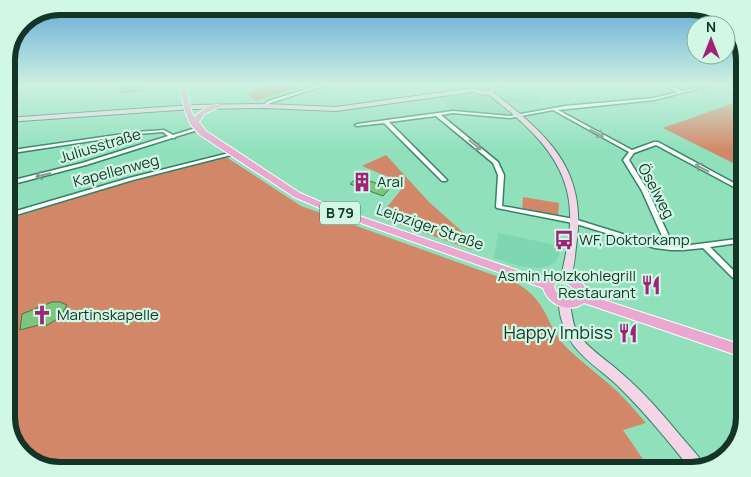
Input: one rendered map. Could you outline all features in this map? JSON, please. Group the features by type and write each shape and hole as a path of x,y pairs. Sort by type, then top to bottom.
{"main road":[{"path":"197,126 202,113 217,106"},
{"path":"187,107 197,126"},
{"name":"Leipziger Straße","path":"197,126 233,153 313,203 548,285 550,294 564,303"},
{"path":"548,285 554,278 566,278 579,286 583,298"},
{"path":"564,303 576,303 583,298"},
{"path":"583,298 736,349"}],"street":[{"path":"15,119 210,106"},
{"path":"272,106 343,109 359,106"},
{"path":"509,106 540,136 558,159 573,194 574,221 566,278"},
{"path":"357,125 453,112 491,116 518,116 554,109 583,106"},
{"name":"Öselweg","path":"554,109 632,152 626,157 628,165 645,191 671,248"},
{"path":"437,114 495,162 501,175 500,207 574,221 638,242 671,248 736,241"},
{"path":"385,121 444,180"},
{"name":"Juliusstraße","path":"15,182 84,164 174,137 197,126"},
{"path":"15,152 137,132 167,132 174,137"},
{"path":"632,152 656,143 736,186"},
{"name":"Kapellenweg","path":"15,213 131,179 233,153"},
{"path":"704,245 736,277"},
{"path":"564,303 567,322 582,347 595,361 623,382 663,424 693,462"}],"shaded area":[{"path":"446,106 500,106 509,114 506,115 450,111"},
{"path":"724,106 736,106 736,164 663,128"},
{"path":"386,155 429,202 466,235 472,250 379,217 401,190 393,179 362,166"},
{"path":"226,157 301,206 518,284 536,299 559,339 566,347 618,392 646,423 623,430 645,462 54,462 43,459 26,447 18,434 15,420 15,217 131,180"},
{"path":"523,197 559,203 558,218 522,211"},
{"path":"498,233 561,246 559,255 555,263 541,268 523,267 494,258"}],"building":[{"name":"Aral","path":"358,177 390,188 383,196 350,184"},
{"name":"Martinskapelle","path":"52,302 60,302 67,305 60,317 46,326 46,323 20,330 22,314"}],"place":[{"name":"Aral","path":"362,182"},
{"name":"WF, Doktorkamp","path":"564,240"},
{"name":"Asmin Holzkohlegrill Restaurant","path":"651,285"},
{"name":"Martinskapelle","path":"42,315"},
{"name":"Happy Imbiss","path":"628,333"}]}
